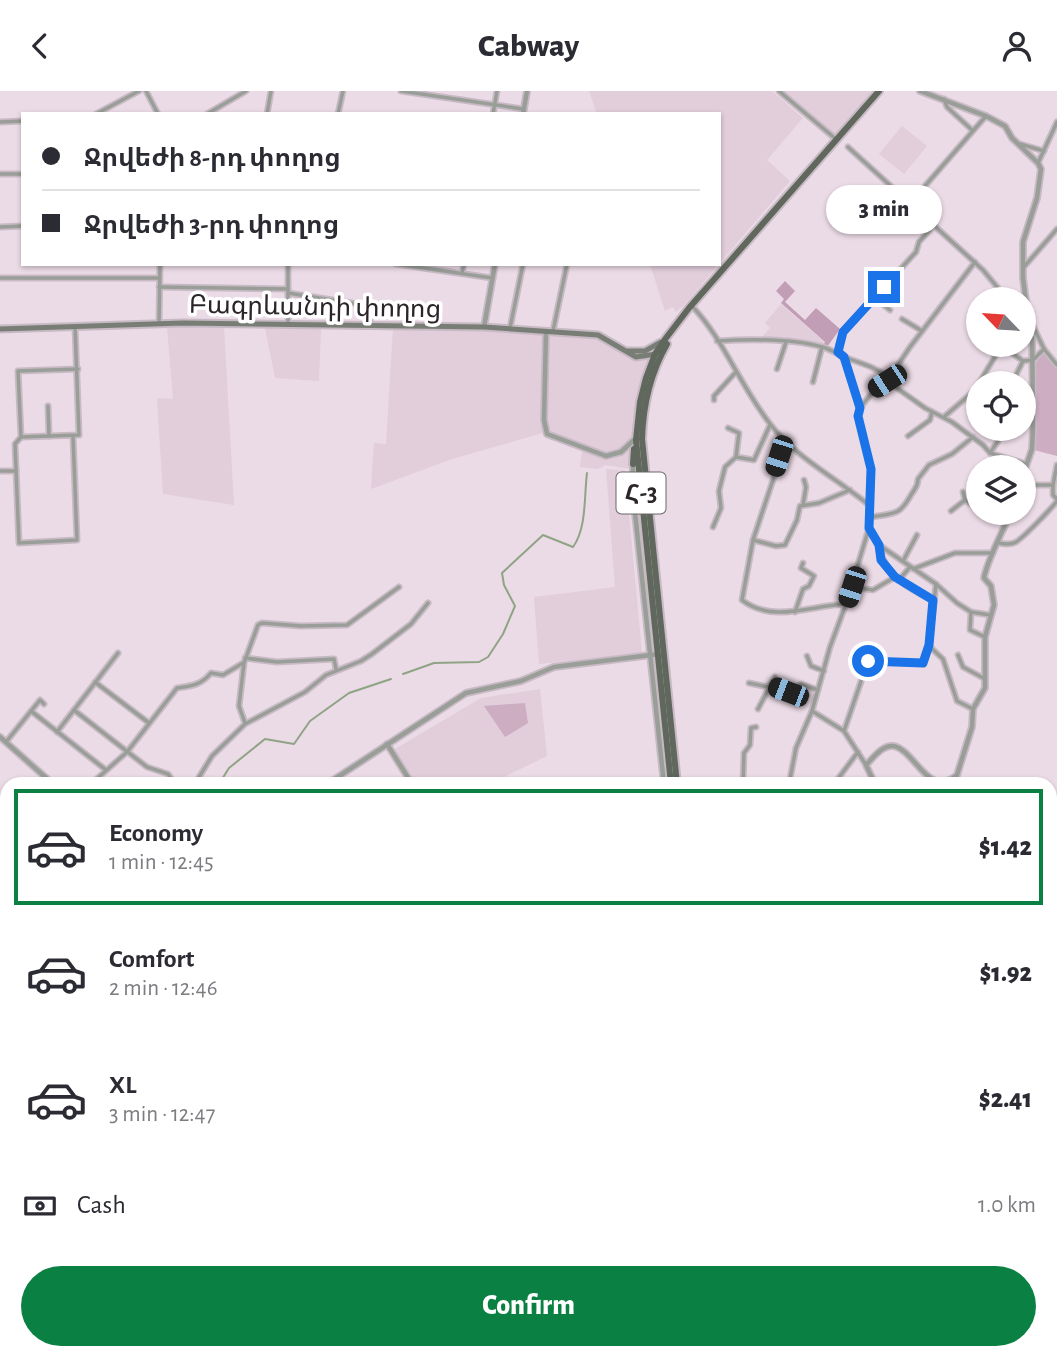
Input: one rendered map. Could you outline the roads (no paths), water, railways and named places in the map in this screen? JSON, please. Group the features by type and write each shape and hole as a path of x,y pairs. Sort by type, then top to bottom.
{"main road":[{"name":"Հ-3","path":"676,777 636,439 646,378 666,341 693,306 881,91"},
{"name":"Բագրևանդի փողոց","path":"0,329 159,323 484,327 598,335 636,357 659,353"},
{"path":"624,350 637,353 666,341"},
{"name":"Հ-3","path":"640,420 670,777"},
{"path":"633,464 636,439"}],"street":[{"path":"100,112 139,91"},
{"path":"146,91 157,112"},
{"path":"210,112 246,91"},
{"path":"267,112 271,91"},
{"path":"338,112 343,91"},
{"path":"401,91 495,104 524,112 527,91"},
{"path":"493,112 497,91"},
{"path":"779,91 837,141"},
{"path":"920,91 1005,126 1038,163 1041,169 1037,198 1024,242 1025,287"},
{"path":"944,99 947,107 972,130"},
{"path":"911,202 986,116"},
{"path":"0,122 21,121"},
{"path":"1038,163 1057,122"},
{"path":"1018,143 1044,151"},
{"path":"848,147 975,262 997,287"},
{"path":"0,174 21,174"},
{"path":"838,352 843,332 916,252 919,242 934,225"},
{"path":"0,227 21,226"},
{"path":"1023,268 1057,229"},
{"path":"790,777 796,748 812,711 869,528 871,469 858,416 860,408 875,389 887,381 975,262"},
{"path":"159,323 160,266"},
{"path":"288,266 288,324"},
{"path":"411,266 492,278"},
{"path":"462,273 464,266"},
{"path":"484,327 495,266"},
{"path":"510,328 523,266"},
{"path":"566,266 550,331 544,420 547,433 606,456 621,452 636,439"},
{"path":"0,278 159,278"},
{"path":"159,288 288,291 370,306 370,326"},
{"path":"875,297 890,310"},
{"path":"693,306 770,425 786,442 870,506"},
{"path":"902,319 922,331"},
{"path":"21,437 79,435 75,327"},
{"path":"1036,332 1044,349 1057,365"},
{"path":"717,341 786,342 838,352 844,357 871,365 887,377 887,381 966,432"},
{"path":"778,369 786,342"},
{"path":"813,382 822,347"},
{"path":"986,371 999,350 1006,349 1023,361 1033,360 1044,349"},
{"path":"844,357 860,408"},
{"path":"1030,455 1032,449 1033,357"},
{"path":"1018,371 1023,361"},
{"path":"73,436 77,540 19,543 15,444 21,437 18,371 78,369"},
{"path":"714,400 713,396 736,372"},
{"path":"944,417 966,398"},
{"path":"48,406 49,436"},
{"path":"908,436 930,420 932,412"},
{"path":"736,457 754,460 770,425"},
{"path":"713,527 721,508 719,491 725,467 736,457 739,433 728,428"},
{"path":"871,517 898,512 908,504 909,497 919,485 918,479 929,465 952,454 968,441"},
{"path":"977,441 990,453 997,455"},
{"path":"990,453 998,441"},
{"path":"786,442 753,540 742,600 762,610 796,612 846,604"},
{"path":"633,464 634,502 663,777"},
{"path":"999,543 1016,543 1057,500 1053,485 1057,464"},
{"path":"0,471 16,471"},
{"path":"753,540 776,546 785,545 797,520 800,506 803,505 806,487 804,480"},
{"path":"634,482 643,515"},
{"path":"1036,485 1053,485"},
{"path":"803,505 820,503 850,490"},
{"path":"951,511 964,500 962,492"},
{"path":"955,777 972,727 973,709 985,688 985,637 992,616 991,586 984,578 985,570 1005,525"},
{"path":"869,528 879,545 881,560 897,579 933,600"},
{"path":"903,561 916,535"},
{"path":"879,545 971,612 992,616"},
{"path":"852,587 873,590 897,579 912,568 955,553 993,553"},
{"path":"796,612 803,589 809,586 814,576 801,568 803,563"},
{"path":"852,655 870,660 923,663 929,645 936,584"},
{"path":"246,724 239,706 244,660 258,625 347,625 399,586"},
{"path":"199,777 216,751 246,724 305,692 336,670 373,653 411,624 428,603"},
{"path":"971,612 970,630 985,637"},
{"path":"929,645 943,659 957,701 973,709"},
{"path":"57,732 118,653"},
{"path":"338,777 466,693 521,681 554,667 661,654"},
{"path":"958,655 962,667 985,680"},
{"path":"807,656 811,666 824,671"},
{"path":"98,777 127,752 177,688 195,686 211,673 223,675 244,660 277,662 334,659 336,670"},
{"path":"844,731 870,660"},
{"path":"758,709 775,677"},
{"path":"95,682 149,724"},
{"path":"749,683 788,692 801,684 818,690"},
{"path":"6,742 40,700 44,704"},
{"path":"74,710 147,767 170,777"},
{"path":"31,711 106,770"},
{"path":"812,711 844,731 872,777"},
{"path":"743,777 744,753 750,745 751,728 756,727"},
{"path":"0,737 45,777"},
{"path":"387,744 408,777"},
{"path":"866,765 881,749 894,746 901,749 928,777"},
{"path":"839,777 858,752"}],"waterway":[{"path":"403,674 434,663 479,662 488,657 503,634 515,606 504,585 502,573 543,535 573,547 583,521 587,473"},
{"path":"223,777 229,768 265,739 294,744 310,721 349,693 391,679"}]}
